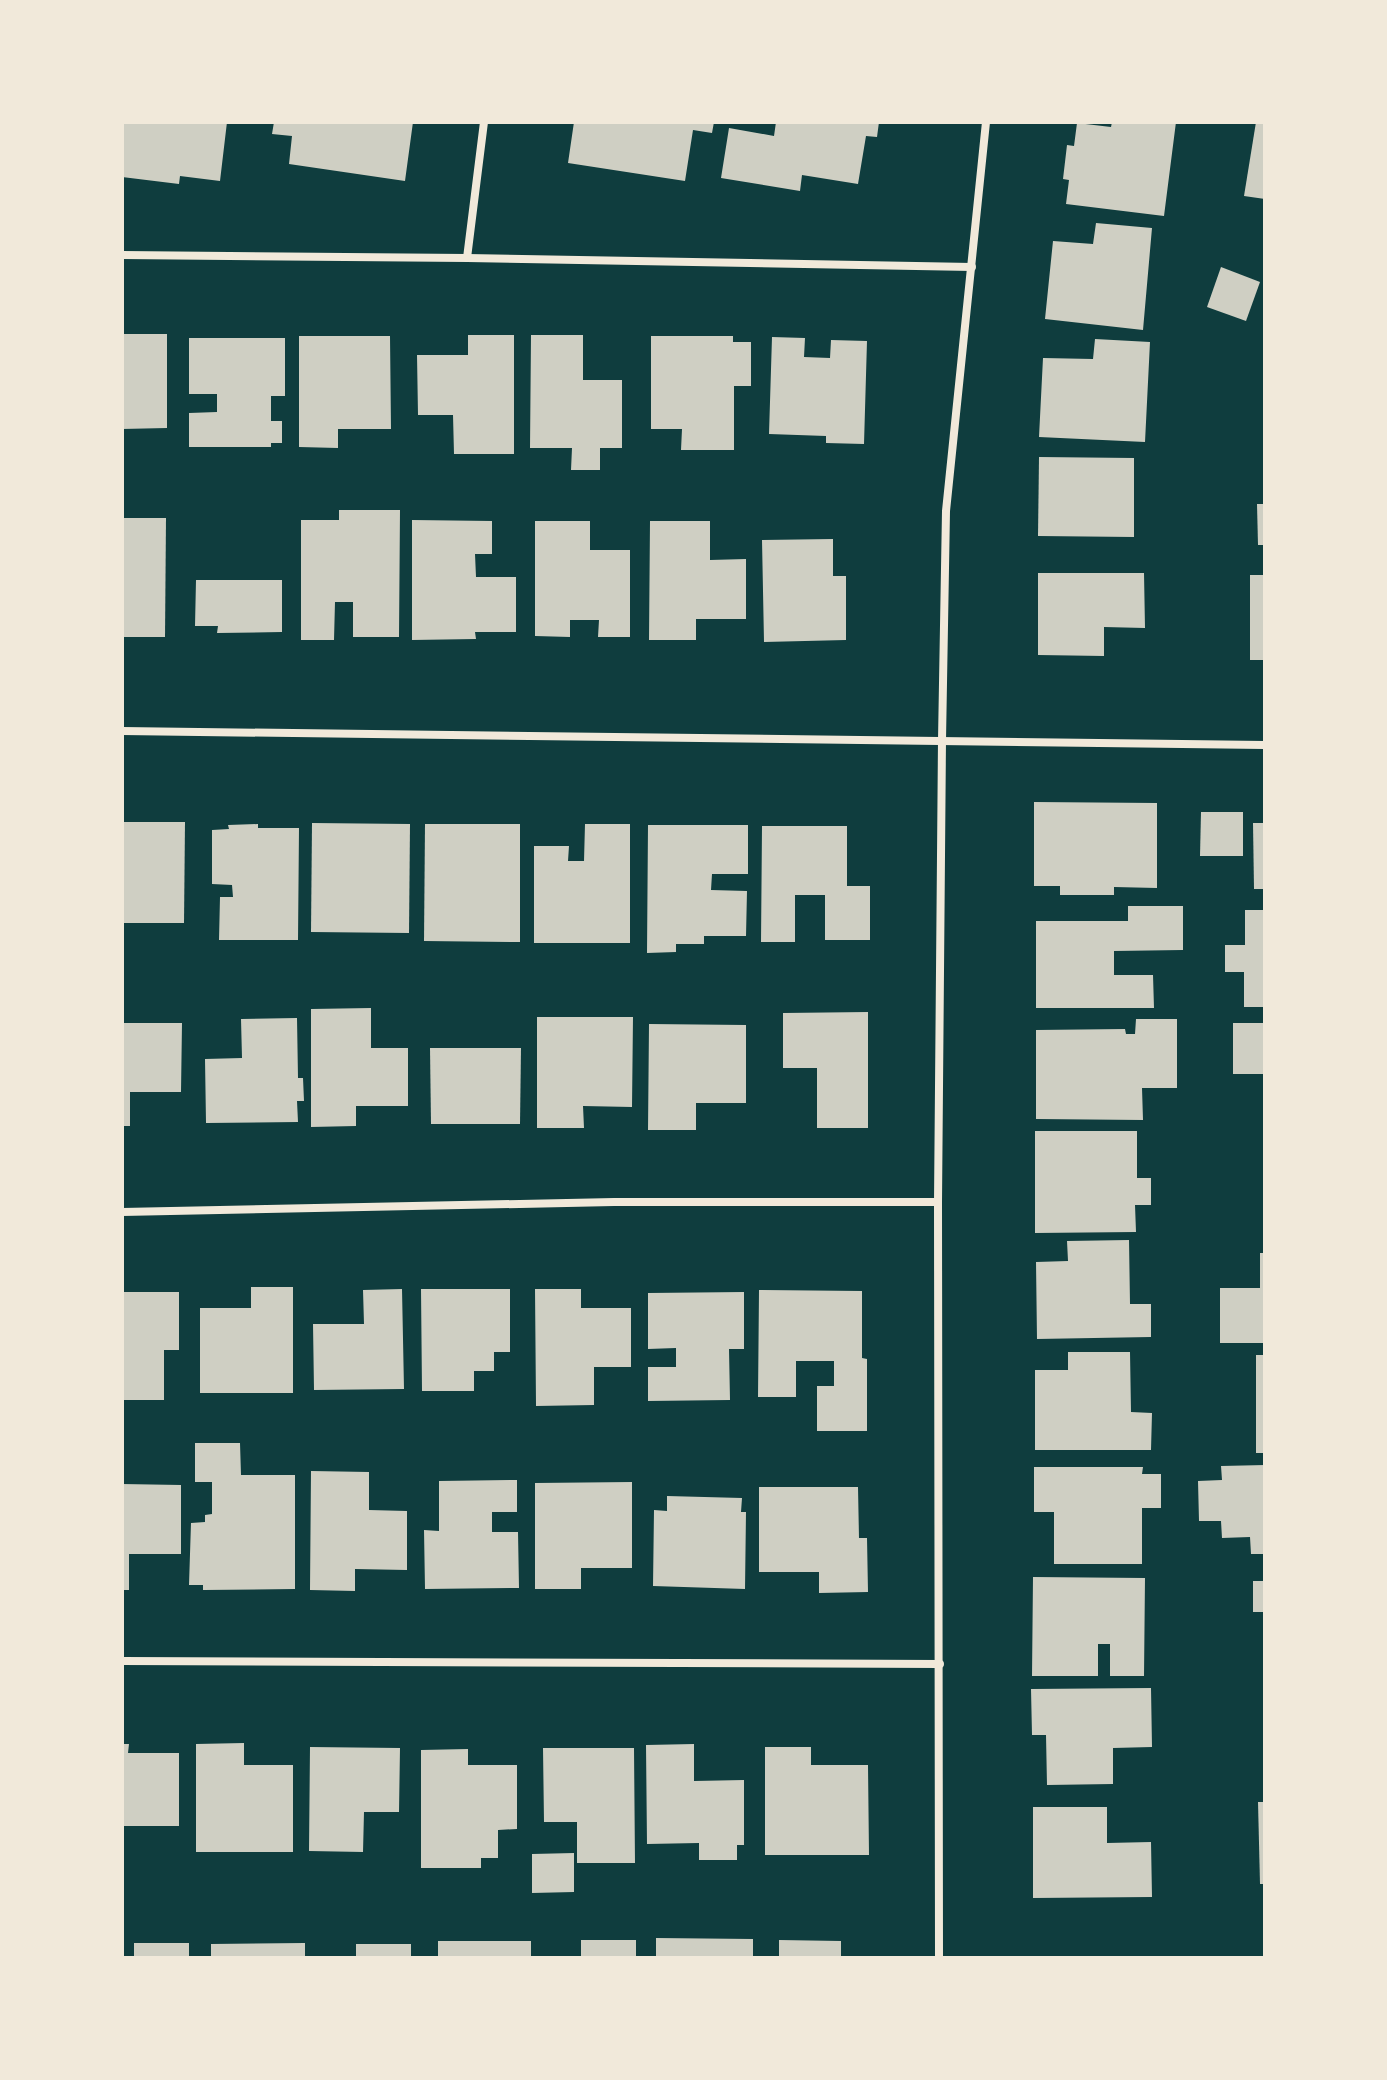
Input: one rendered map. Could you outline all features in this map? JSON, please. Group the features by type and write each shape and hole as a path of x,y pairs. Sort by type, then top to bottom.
{"street":[{"path":"467,258 484,122"},
{"path":"939,1958 938,1202 946,511 986,122"},
{"path":"122,255 972,267"},
{"path":"122,731 1265,745"},
{"path":"122,1212 614,1202 938,1202"},
{"path":"122,1661 940,1664"}],"building":[{"path":"122,122 227,122 220,181 180,176 179,184 122,177"},
{"path":"274,122 413,122 405,181 289,164 292,136 272,134"},
{"path":"574,122 714,122 712,133 693,130 685,181 568,163"},
{"path":"776,122 879,122 877,137 866,136 858,184 802,175 800,191 721,178 729,128 774,136"},
{"path":"1112,122 1176,122 1164,216 1066,204 1069,180 1063,179 1067,145 1074,146 1077,123 1111,127"},
{"path":"1256,122 1265,122 1265,199 1244,196"},
{"path":"1096,223 1152,228 1143,330 1045,319 1053,241 1093,244"},
{"path":"1221,267 1260,282 1246,321 1207,307"},
{"path":"122,334 167,334 167,428 122,429"},
{"path":"468,335 514,335 514,454 454,454 453,415 418,415 417,355 468,355"},
{"path":"531,335 583,335 583,380 622,380 622,448 600,448 600,470 571,470 572,448 530,448"},
{"path":"299,336 390,336 391,429 338,429 338,448 299,447"},
{"path":"651,336 733,336 733,342 751,342 751,386 734,386 734,450 681,450 682,429 651,429"},
{"path":"772,337 805,338 804,357 830,358 831,340 867,341 864,444 826,443 826,436 769,434"},
{"path":"189,338 285,338 285,396 271,396 271,421 282,421 282,443 271,443 271,447 189,447 189,413 217,412 217,394 189,394"},
{"path":"1095,339 1150,342 1145,442 1039,437 1043,358 1093,359"},
{"path":"1039,457 1134,458 1134,537 1038,536"},
{"path":"1257,504 1265,504 1265,545 1258,545"},
{"path":"339,510 400,510 399,637 353,637 353,602 335,602 334,640 301,640 301,520 339,520"},
{"path":"122,518 166,518 165,637 122,637"},
{"path":"412,520 492,521 492,554 475,554 476,577 516,577 516,632 475,632 476,639 412,640"},
{"path":"535,521 590,521 590,550 630,550 630,637 598,637 599,620 570,620 570,637 535,636"},
{"path":"650,521 710,521 710,560 746,559 746,619 696,619 696,640 649,640"},
{"path":"833,539 833,576 846,576 846,640 764,642 762,540"},
{"path":"1038,573 1144,573 1145,628 1104,627 1104,656 1038,655"},
{"path":"1250,575 1265,575 1265,660 1250,660"},
{"path":"196,580 282,580 282,632 217,633 218,626 195,626"},
{"path":"1034,802 1157,803 1157,888 1114,887 1114,895 1060,895 1060,886 1034,886"},
{"path":"1201,812 1243,812 1243,856 1200,856"},
{"path":"122,822 185,822 184,923 122,923"},
{"path":"312,823 410,824 409,933 311,932"},
{"path":"1253,823 1265,823 1265,889 1254,889"},
{"path":"258,824 258,828 299,828 298,940 219,940 220,897 233,897 232,885 212,884 212,830 229,829 228,825"},
{"path":"425,824 520,824 520,942 424,941"},
{"path":"585,824 630,824 630,943 534,943 534,846 569,846 568,861 584,861"},
{"path":"648,825 748,825 748,874 712,874 711,890 747,891 746,936 704,936 704,944 676,944 676,952 647,953"},
{"path":"762,826 847,826 847,886 870,886 870,940 825,940 825,895 795,895 795,942 761,942"},
{"path":"1128,906 1183,906 1183,950 1114,951 1114,975 1153,975 1154,1008 1036,1008 1036,921 1128,921"},
{"path":"1245,910 1265,910 1265,1007 1244,1007 1244,972 1225,972 1225,945 1245,945"},
{"path":"371,1008 371,1048 408,1048 408,1106 356,1106 356,1126 311,1127 311,1009"},
{"path":"868,1012 868,1128 817,1128 817,1068 783,1068 783,1013"},
{"path":"537,1017 633,1017 632,1107 583,1106 584,1128 537,1128"},
{"path":"297,1018 298,1078 303,1078 304,1101 297,1101 298,1122 206,1123 205,1059 242,1058 241,1019"},
{"path":"1136,1019 1177,1019 1177,1088 1142,1088 1143,1120 1036,1119 1036,1030 1125,1029 1126,1034 1135,1034"},
{"path":"122,1023 182,1023 181,1092 130,1092 130,1126 122,1126"},
{"path":"1233,1023 1265,1023 1265,1074 1233,1074"},
{"path":"649,1024 746,1025 746,1103 696,1103 696,1130 648,1130"},
{"path":"430,1048 521,1048 520,1124 431,1124"},
{"path":"1035,1131 1137,1131 1137,1178 1151,1178 1151,1205 1135,1205 1136,1232 1035,1233"},
{"path":"1129,1240 1130,1304 1151,1304 1151,1337 1037,1339 1036,1262 1068,1261 1067,1241"},
{"path":"1260,1253 1265,1253 1265,1343 1220,1343 1220,1288 1260,1288"},
{"path":"251,1287 293,1287 293,1393 200,1393 200,1308 251,1308"},
{"path":"402,1289 404,1389 314,1390 313,1324 364,1324 363,1290"},
{"path":"421,1289 510,1289 510,1352 494,1352 494,1371 474,1371 474,1391 422,1391"},
{"path":"535,1289 581,1289 581,1308 631,1308 631,1367 594,1367 594,1405 536,1406"},
{"path":"759,1290 862,1291 862,1358 867,1359 867,1431 817,1431 817,1386 834,1386 834,1361 796,1361 796,1397 758,1397"},
{"path":"122,1292 179,1292 179,1350 164,1350 164,1400 122,1400"},
{"path":"744,1292 744,1349 729,1349 730,1400 648,1401 648,1367 676,1367 676,1348 648,1349 648,1293"},
{"path":"1068,1352 1130,1352 1131,1412 1152,1413 1151,1450 1035,1450 1035,1370 1068,1370"},
{"path":"1256,1355 1265,1355 1265,1453 1256,1453"},
{"path":"195,1443 240,1443 241,1475 295,1475 295,1589 203,1590 203,1585 189,1585 191,1523 205,1522 205,1515 212,1514 212,1482 195,1482"},
{"path":"1265,1465 1265,1554 1251,1554 1250,1537 1222,1538 1221,1521 1199,1521 1198,1481 1222,1480 1221,1466"},
{"path":"1034,1467 1143,1467 1142,1474 1161,1474 1161,1508 1142,1508 1142,1564 1054,1564 1054,1512 1034,1512"},
{"path":"311,1471 369,1472 369,1510 407,1511 407,1570 355,1569 355,1591 310,1590"},
{"path":"517,1480 517,1512 492,1512 492,1532 518,1532 519,1588 425,1589 424,1530 439,1531 439,1481"},
{"path":"632,1482 632,1568 581,1568 581,1589 535,1589 535,1483"},
{"path":"122,1484 181,1485 181,1554 129,1554 129,1590 122,1590"},
{"path":"759,1487 858,1487 859,1538 867,1538 868,1592 819,1593 819,1572 759,1572"},
{"path":"667,1496 742,1498 741,1512 746,1512 745,1589 653,1586 654,1510 667,1511"},
{"path":"1033,1577 1145,1578 1144,1676 1110,1676 1110,1644 1098,1644 1098,1676 1032,1676"},
{"path":"1253,1581 1265,1581 1265,1612 1253,1612"},
{"path":"1151,1688 1152,1747 1113,1748 1113,1784 1047,1785 1046,1735 1032,1735 1031,1689"},
{"path":"244,1743 244,1765 293,1765 293,1852 196,1852 196,1744"},
{"path":"122,1744 129,1744 128,1753 179,1753 179,1826 122,1826"},
{"path":"694,1744 694,1781 744,1780 744,1845 737,1845 737,1860 699,1860 699,1843 647,1844 646,1745"},
{"path":"310,1747 400,1748 399,1812 364,1812 363,1852 309,1851"},
{"path":"765,1747 811,1747 811,1765 868,1765 869,1855 765,1855"},
{"path":"543,1748 634,1748 635,1863 577,1863 577,1822 544,1822"},
{"path":"468,1749 468,1765 517,1765 517,1829 498,1830 498,1858 481,1858 481,1868 421,1868 421,1750"},
{"path":"1258,1802 1265,1802 1265,1884 1260,1884"},
{"path":"1033,1807 1107,1807 1107,1843 1151,1842 1152,1897 1033,1898"},
{"path":"574,1853 574,1892 532,1893 532,1854"},
{"path":"656,1938 753,1939 753,1958 656,1958"},
{"path":"581,1940 636,1940 636,1958 581,1958"},
{"path":"779,1940 841,1941 841,1958 779,1958"},
{"path":"438,1941 531,1941 531,1958 438,1958"},
{"path":"134,1943 189,1943 189,1958 134,1958"},
{"path":"305,1943 305,1958 211,1958 211,1944"},
{"path":"356,1944 411,1944 411,1958 356,1958"}]}
